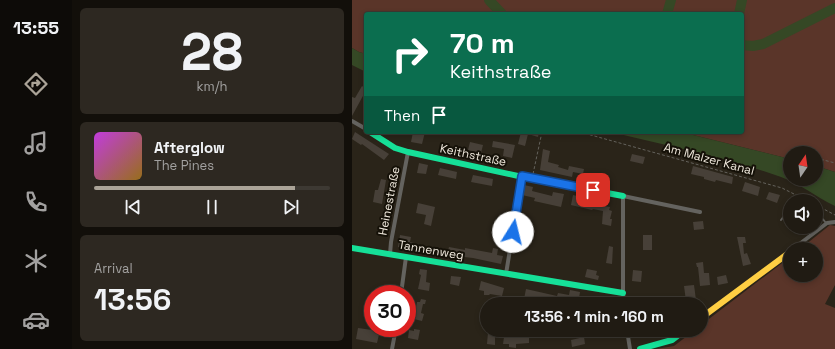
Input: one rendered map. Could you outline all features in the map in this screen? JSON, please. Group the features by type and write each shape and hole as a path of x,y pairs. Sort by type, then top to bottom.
{"street":[{"path":"352,120 364,128"},
{"name":"Keithstraße","path":"373,134 395,148 408,152 624,196"},
{"name":"Heinestraße","path":"390,254 408,152"},
{"path":"506,274 522,176"},
{"path":"623,297 624,196 700,212"},
{"path":"803,242 827,224 835,222"},
{"name":"Tannenweg","path":"352,248 623,293"},
{"path":"402,285 406,257"},
{"path":"708,313 783,257"},
{"path":"392,349 394,337"},
{"path":"628,337 630,349"},
{"path":"640,349 672,340 676,337"}],"lane":[{"path":"823,219 827,224"}],"path":[{"path":"532,178 542,134"},
{"name":"Am Malzer Kanal","path":"587,134 782,188 794,194"},
{"path":"823,160 835,163"},
{"path":"823,209 835,215"}],"shaded area":[{"path":"352,0 835,0 835,172 823,168 823,146 783,146 783,157 689,134 744,134 744,12 364,12 364,53 352,48"},
{"path":"352,48 364,53 364,71 352,65"},
{"path":"619,134 689,134 783,157 783,178 718,158"},
{"path":"823,168 835,172 835,206 823,200 823,194 813,194 800,186 823,186"},
{"path":"830,225 835,226 835,285 825,304 835,308 835,349 656,349 674,346 686,337 708,337 708,320 783,262 783,282 823,282 823,242 809,242 819,234 823,234 823,231"}],"building":[{"path":"362,86 364,88 364,94 352,116 352,97 355,98"},
{"path":"355,132 389,154 384,160 362,144 361,145 352,139"},
{"path":"413,134 424,134 422,144 411,142"},
{"path":"520,134 528,134 525,146 518,144"},
{"path":"528,134 539,134 538,137"},
{"path":"493,141 515,145 512,158 503,156 504,149 492,147"},
{"path":"470,142 483,145 481,153 468,150"},
{"path":"543,149 550,151 548,162 559,165 558,167 568,170 569,166 584,169 583,174 573,172 572,177 540,170"},
{"path":"632,154 645,157 643,164 630,161"},
{"path":"419,163 428,165 426,174 417,173"},
{"path":"693,166 733,177 732,184 716,180 715,182 704,179 704,177 691,174"},
{"path":"440,168 457,172 456,179 438,175"},
{"path":"473,175 493,179 492,186 471,182"},
{"path":"381,179 386,180 382,204 373,202 375,190 378,190"},
{"path":"745,182 760,187 758,196 742,191"},
{"path":"524,185 533,187 532,191 552,196 553,192 564,194 561,207 534,201 535,198 522,195"},
{"path":"769,192 780,195 777,203 766,199"},
{"path":"573,195 594,200 594,202 598,203 598,205 610,207 609,210 612,211 610,219 612,219 611,226 602,224 603,211 571,205"},
{"path":"418,203 435,207 431,226 424,224 426,215 416,213"},
{"path":"703,221 704,229 694,230 693,222"},
{"path":"400,235 411,237 410,242 414,243 413,250 398,247"},
{"path":"643,235 652,235 652,250 643,250"},
{"path":"737,237 745,237 746,243 743,243 744,254 747,253 751,264 743,266"},
{"path":"609,246 613,247 612,264 606,263"},
{"path":"449,247 465,250 465,248 492,253 493,248 498,249 497,255 503,256 501,264 473,258 447,255"},
{"path":"703,262 704,273 709,273 710,285 700,286 698,267 696,263"},
{"path":"420,269 427,270 426,282 430,283 429,291 418,289 421,275 419,274"},
{"path":"587,269 597,271 596,275 599,276 598,280 585,277"},
{"path":"633,270 642,271 641,282 632,281"},
{"path":"726,275 728,283 718,285 717,277"},
{"path":"451,276 461,277 459,286 450,284"},
{"path":"481,281 504,288 502,296 490,294 484,295 484,291 479,290"},
{"path":"694,285 696,297 685,297 684,286"},
{"path":"526,289 557,296 558,293 569,295 570,290 580,292 579,297 524,297"},
{"path":"421,299 426,300 425,304 423,304 421,313 424,314 422,321 416,320 417,302 420,302"},
{"path":"358,328 364,329 364,337 378,337 377,343 356,339"},
{"path":"416,329 420,330 418,340 408,338 416,337"},
{"path":"488,337 495,337 495,345 487,344"},
{"path":"504,337 529,337 529,343 516,344 516,348 509,347 509,344 503,344"},
{"path":"584,337 585,344 572,347 571,340"}],"waterway":[{"path":"489,0 500,12"},
{"path":"668,12 671,0"},
{"path":"739,12 742,0"},
{"path":"744,45 753,46 763,44 835,8"}],"traffic: fast":[{"path":"373,134 395,148 408,152 532,179 623,196"},
{"path":"352,248 623,293"},
{"path":"640,349 672,340 676,337"}],"traffic: slow":[{"path":"708,313 783,257"}],"route":[{"path":"513,232 522,176 593,190"}]}
